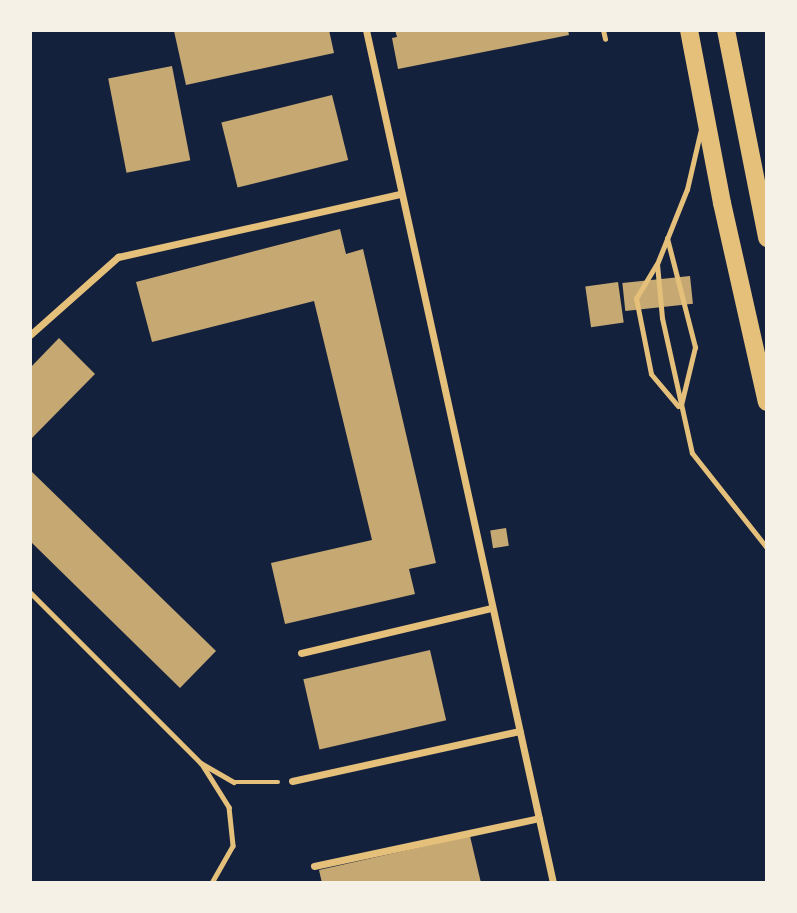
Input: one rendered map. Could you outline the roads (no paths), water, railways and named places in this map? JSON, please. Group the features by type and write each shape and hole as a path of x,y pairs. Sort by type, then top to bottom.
{"main road":[{"path":"689,30 704,116 767,402"},
{"path":"726,30 767,238"}],"street":[{"path":"366,30 553,883"},
{"path":"30,335 118,257 401,194"},
{"path":"301,653 492,608"},
{"path":"292,781 520,731"},
{"path":"314,866 539,817"}],"lane":[{"path":"603,30 605,39"},
{"path":"680,408 651,374 636,298 657,264 687,189 704,116"},
{"path":"667,238 695,347 680,408"},
{"path":"657,264 662,318 692,453 767,548"}]}
